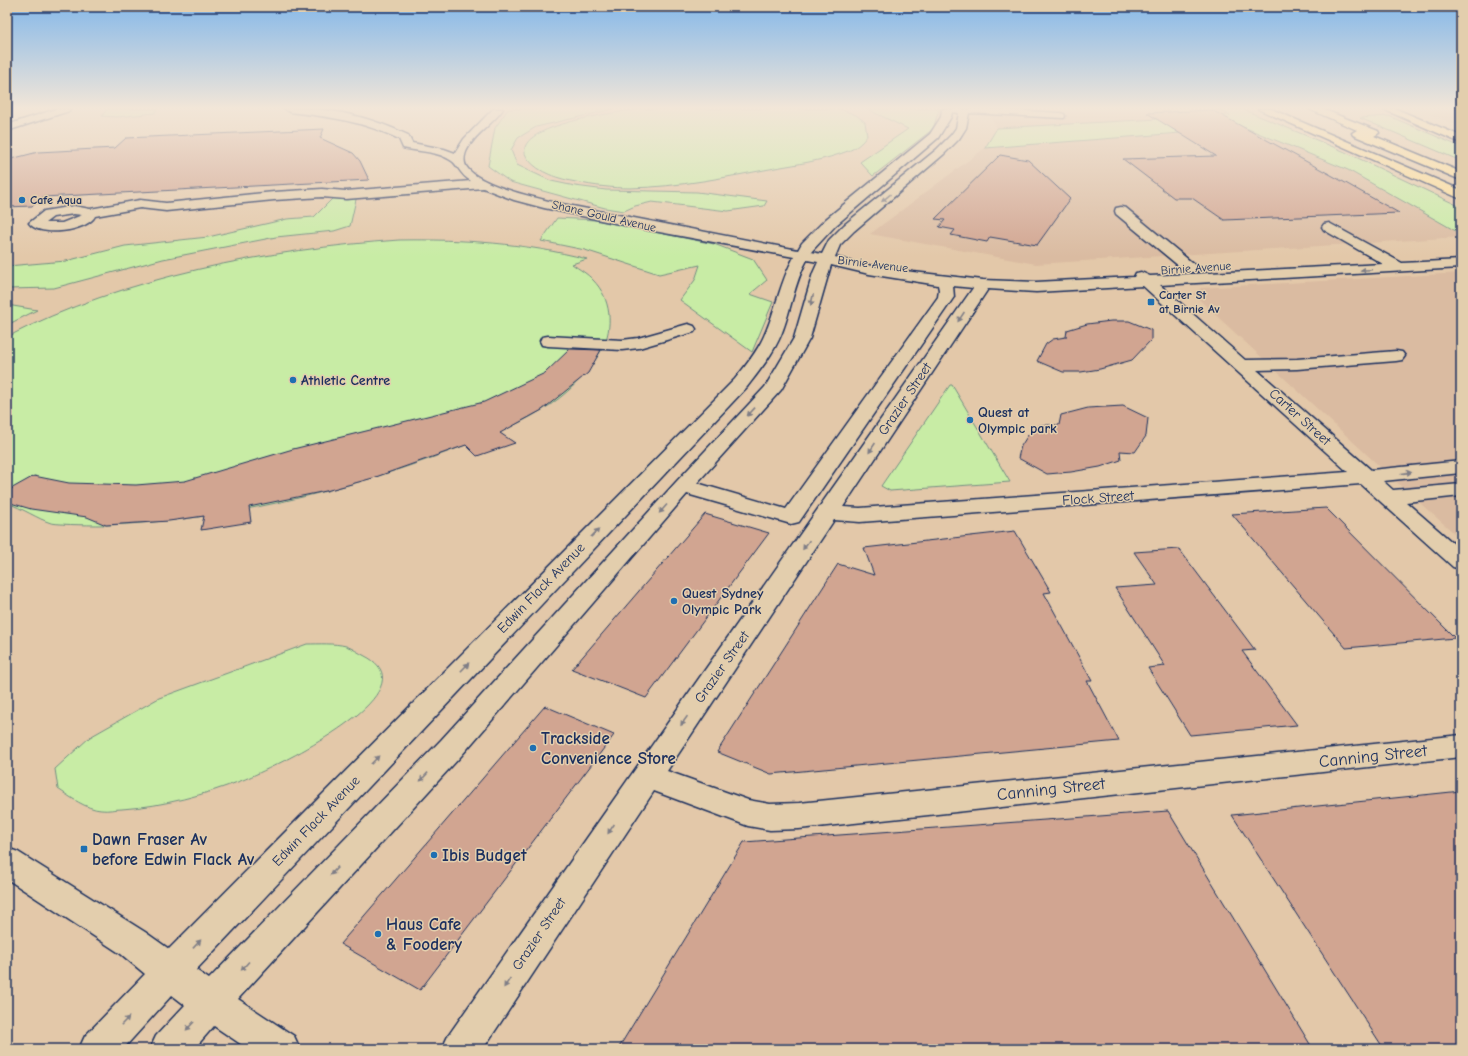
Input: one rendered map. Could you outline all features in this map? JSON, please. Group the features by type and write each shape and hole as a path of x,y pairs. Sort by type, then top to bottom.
{"highway":[{"path":"1376,158 1461,195"},
{"path":"1425,158 1448,171 1461,176"}],"street":[{"name":"Shane Gould Avenue","path":"460,158 461,167 468,174 484,184 513,195 618,220 826,259"},
{"name":"Edwin Flack Avenue","path":"98,1049 235,904 741,383 763,354 773,335 794,270 813,239 831,222 907,158"},
{"path":"169,1049 272,936 451,748 683,486 772,390 802,338 813,293 834,243 849,228 932,158"},
{"path":"88,213 140,204 171,206 205,201 230,201 274,196 322,193 346,195 484,184"},
{"path":"1122,211 1191,269"},
{"path":"1329,227 1400,268"},
{"name":"Birnie Avenue","path":"1142,277 1191,269 1461,254"},
{"name":"Birnie Avenue","path":"826,259 845,266 944,281 973,281 1042,286 1142,277 1400,268 1461,264"},
{"name":"Birnie Avenue","path":"826,259 849,259 973,281"},
{"name":"Carter Street","path":"1142,277 1461,562"},
{"path":"683,486 791,517 946,297 947,290 944,281"},
{"name":"Grazier Street","path":"461,1049 828,513 973,281"},
{"path":"548,341 633,344 688,329"},
{"path":"1242,365 1297,364 1396,356"},
{"name":"Flock Street","path":"828,513 868,514 1367,478 1461,466"},
{"path":"1388,496 1461,490"},
{"name":"Canning Street","path":"647,776 748,813 770,817 799,816 1461,746"},
{"path":"7,862 133,943 170,973 281,1049"}],"shaded area":[{"path":"971,158 1320,158 1348,170 1461,234 1461,237 1036,264 870,234"},
{"path":"1461,273 1461,539 1414,498 1193,294 1201,288"}],"green space":[{"path":"489,158 514,158 517,165 551,181 575,186 606,190 697,192 767,201 764,206 728,211 652,202 635,206 624,211 605,208 510,182 488,166"},
{"path":"824,158 703,181 667,186 630,188 590,185 570,181 543,172 528,159"},
{"path":"865,158 896,158 873,176 860,162"},
{"path":"1320,158 1358,158 1461,207 1461,234 1348,170"},
{"path":"336,195 357,195 350,226 334,231 276,237 163,259 54,288 7,289 7,266 66,261 125,246 208,237 287,219 314,217"},
{"path":"557,218 595,220 714,244 753,259 767,280 750,294 773,302 752,352 680,300 695,280 700,265 659,274 585,250 541,241"},
{"name":"Athletic Centre","path":"399,240 447,240 494,243 540,249 587,259 572,264 593,280 604,295 609,313 609,322 606,340 602,349 576,384 560,398 520,422 485,438 409,466 325,491 282,502 194,518 107,525 71,525 51,523 7,503 7,337 52,316 99,298 148,282 198,269 300,251 350,244"},
{"path":"7,305 37,310 7,325"},
{"path":"950,385 952,385 1010,482 890,491 881,486"},
{"path":"307,644 332,644 346,646 365,656 381,671 380,689 365,708 341,727 312,745 243,780 199,795 138,808 109,810 95,809 78,802 58,789 55,769 90,737 159,698"}],"building":[{"path":"14,158 358,158 369,180 43,197 32,206 7,207 7,160"},
{"path":"997,158 1028,160 1070,199 1037,245 990,237 987,242 951,235 955,230 939,227 945,220 935,219"},
{"path":"1300,158 1399,213 1224,220 1192,198 1174,198 1123,159"},
{"path":"1111,321 1129,321 1151,330 1151,340 1132,360 1100,369 1081,372 1063,372 1037,361 1046,344 1053,339 1066,337 1067,330 1087,324"},
{"path":"570,349 601,350 588,373 542,410 500,433 515,443 477,456 466,445 373,478 326,491 249,507 251,522 201,530 204,516 169,521 106,525 87,517 31,509 7,502 7,491 34,476 69,483 136,485 185,481 293,449 484,402 545,373"},
{"path":"1123,406 1148,418 1146,436 1135,452 1120,451 1121,460 1100,467 1047,474 1018,458 1021,446 1028,435 1040,425 1059,425 1061,415 1088,408"},
{"path":"1326,508 1455,638 1346,648 1232,514"},
{"name":"Quest Sydney Olympic Park","path":"705,514 769,533 646,698 572,669"},
{"path":"1015,531 1051,592 1044,593 1092,681 1087,681 1119,741 771,774 717,752 838,564 874,575 864,548"},
{"path":"1179,549 1255,650 1242,651 1297,725 1190,735 1148,668 1165,666 1115,588 1157,585 1134,552"},
{"path":"545,706 614,735 420,990 340,944"},
{"path":"1461,791 1461,1049 1384,1049 1232,815"},
{"path":"1168,811 1313,1049 618,1049 744,842"}],"place":[{"name":"Cafe Aqua","path":"22,200"},
{"name":"Carter St at Birnie Av","path":"1151,302"},
{"name":"Athletic Centre","path":"293,380"},
{"name":"Quest at Olympic park","path":"970,420"},
{"name":"Quest Sydney Olympic Park","path":"674,601"},
{"name":"Trackside Convenience Store","path":"533,748"},
{"name":"Dawn Fraser Av before Edwin Flack Av","path":"84,849"},
{"name":"Ibis Budget","path":"434,855"},
{"name":"Haus Cafe & Foodery","path":"378,934"}]}
